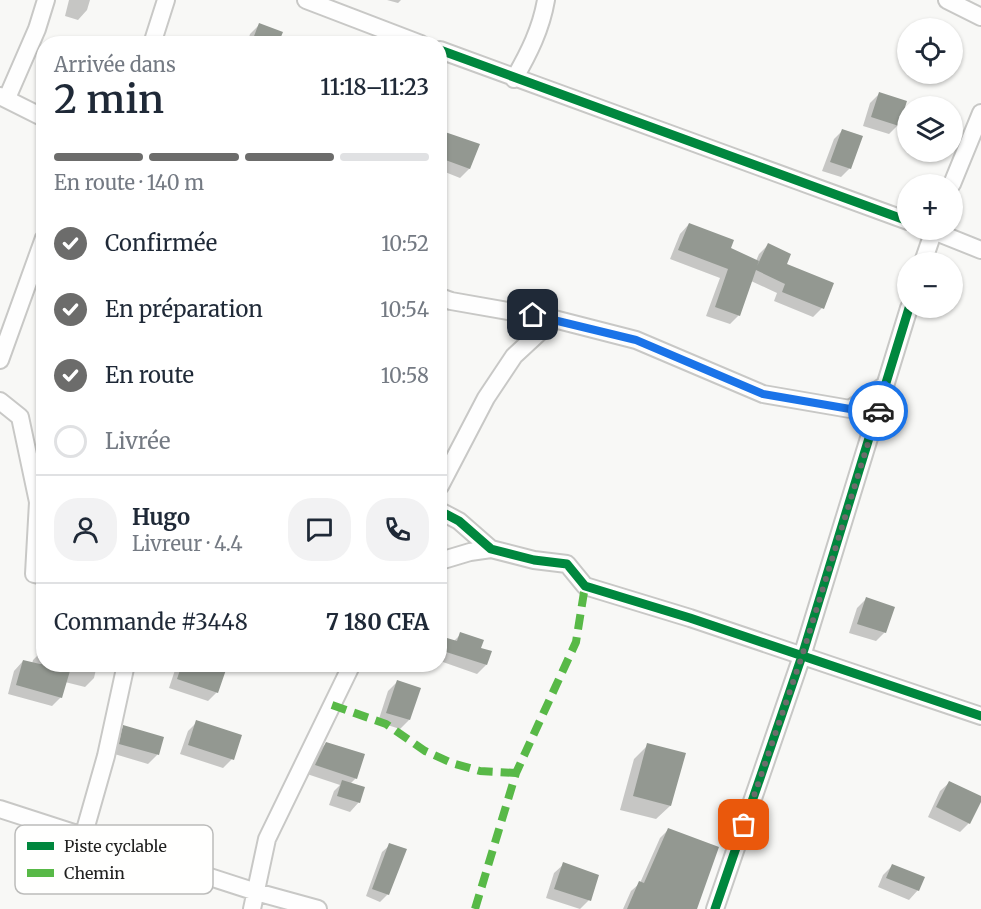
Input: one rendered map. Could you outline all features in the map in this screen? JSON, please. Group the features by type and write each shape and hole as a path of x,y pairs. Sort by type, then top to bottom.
{"street":[{"path":"36,114 3,97 38,29 46,0"},
{"path":"155,36 166,0"},
{"path":"306,0 400,36"},
{"path":"514,79 535,41 546,0"},
{"path":"947,0 981,17"},
{"path":"447,53 897,217"},
{"path":"956,174 981,113"},
{"path":"957,240 981,250"},
{"path":"0,360 36,260"},
{"path":"447,300 554,319 636,340 763,394 850,409 885,385"},
{"path":"716,909 802,656 906,318"},
{"path":"447,473 486,398 514,356 554,319"},
{"path":"0,401 20,417 36,493"},
{"path":"447,515 459,521 491,549"},
{"path":"36,538 34,574 36,574"},
{"path":"447,559 491,549 534,560 567,564 585,586 690,618 981,716"},
{"path":"86,825 106,756 124,672"},
{"path":"252,909 267,839 348,672"},
{"path":"0,809 47,825"},
{"path":"213,878 318,909"}],"building":[{"path":"259,23 283,32 281,36 254,36"},
{"path":"879,92 897,98 897,125 871,117"},
{"path":"842,129 863,136 851,169 830,162"},
{"path":"447,133 480,144 470,169 447,161"},
{"path":"689,223 734,240 731,248 759,261 757,266 768,243 791,254 787,264 834,283 824,309 782,292 785,284 756,270 740,316 715,307 728,269 678,250"},
{"path":"866,597 895,607 886,633 857,624"},
{"path":"460,632 484,640 481,648 492,651 487,665 447,652 447,638 457,641"},
{"path":"23,660 36,663 36,672 70,672 62,698 16,685"},
{"path":"179,672 225,672 218,693 177,679"},
{"path":"397,680 421,688 410,720 386,713"},
{"path":"196,720 242,735 234,760 188,745"},
{"path":"123,725 164,737 159,755 119,744"},
{"path":"326,742 365,754 357,779 315,765"},
{"path":"647,743 686,753 671,806 633,796"},
{"path":"342,780 365,787 360,803 337,796"},
{"path":"949,781 981,796 981,802 970,824 936,807"},
{"path":"668,828 719,847 697,909 627,909 639,881 644,883"},
{"path":"389,843 407,849 389,895 372,889"},
{"path":"563,862 599,875 591,901 554,889"},
{"path":"892,864 925,877 919,891 886,878"}],"marked path":[{"path":"475,909 516,773 576,642 585,586"},
{"path":"332,705 386,724 425,751 452,763 480,771 516,773"}],"cycle path":[{"path":"447,53 897,217"},
{"path":"715,909 802,656 906,318"},
{"path":"447,515 459,521 491,549 534,560 567,564 585,586 690,618 981,716"}],"way so far":[{"path":"744,825 802,656 878,411"}],"route":[{"path":"533,315 636,340 763,394 850,409 885,385 878,411"}]}
